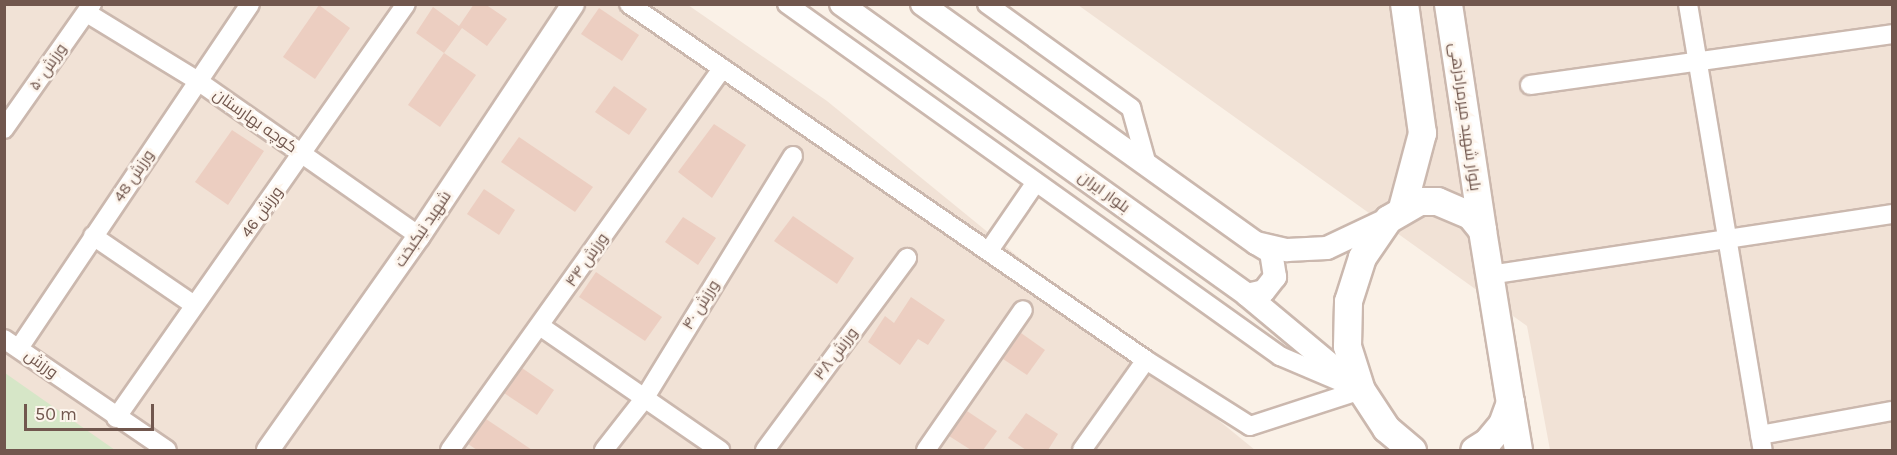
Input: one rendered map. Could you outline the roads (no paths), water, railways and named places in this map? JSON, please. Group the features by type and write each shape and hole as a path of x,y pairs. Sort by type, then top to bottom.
{"main road":[{"path":"1404,4 1422,133 1395,214 1362,257 1348,301 1347,346 1361,390 1407,449"},
{"name":"بلوار شهید میرمرادزهی","path":"1448,4 1510,402"},
{"path":"1395,214 1437,201 1470,215 1482,230"},
{"path":"1474,450 1487,442 1502,424 1510,402"},
{"path":"1510,402 1518,450"}],"street":[{"name":"ورزش 48","path":"12,343 93,236 250,4"},
{"name":"ورزش 46","path":"116,418 194,305 304,155 406,4"},
{"name":"شهید نیکبخت","path":"268,450 419,236 573,4"},
{"path":"629,4 990,249 1146,360 1250,426 1361,390"},
{"path":"787,4 1280,356 1361,390"},
{"name":"بلوار ایران","path":"841,4 1247,294 1361,390"},
{"path":"922,4 1271,252 1275,277 1264,291 1247,294"},
{"path":"987,4 1131,108 1147,165"},
{"path":"1688,4 1761,443 1893,411"},
{"name":"کوچه بهارستان","path":"89,9 198,81 419,236"},
{"name":"ورزش ۵٠","path":"4,129 89,9"},
{"path":"1530,85 1893,34"},
{"name":"ورزش ۴۴","path":"450,450 722,68"},
{"name":"ورزش ۴۰","path":"604,450 644,399 793,156"},
{"path":"990,249 1036,182"},
{"path":"1256,243 1287,250 1327,248 1395,214"},
{"path":"1489,275 1727,237 1893,214"},
{"path":"93,236 194,305"},
{"name":"ورزش ۳۸","path":"765,450 907,258"},
{"path":"926,450 1023,310"},
{"path":"540,326 720,450"},
{"name":"ورزش","path":"12,343 116,418 167,450"},
{"path":"1082,450 1146,360"}]}
